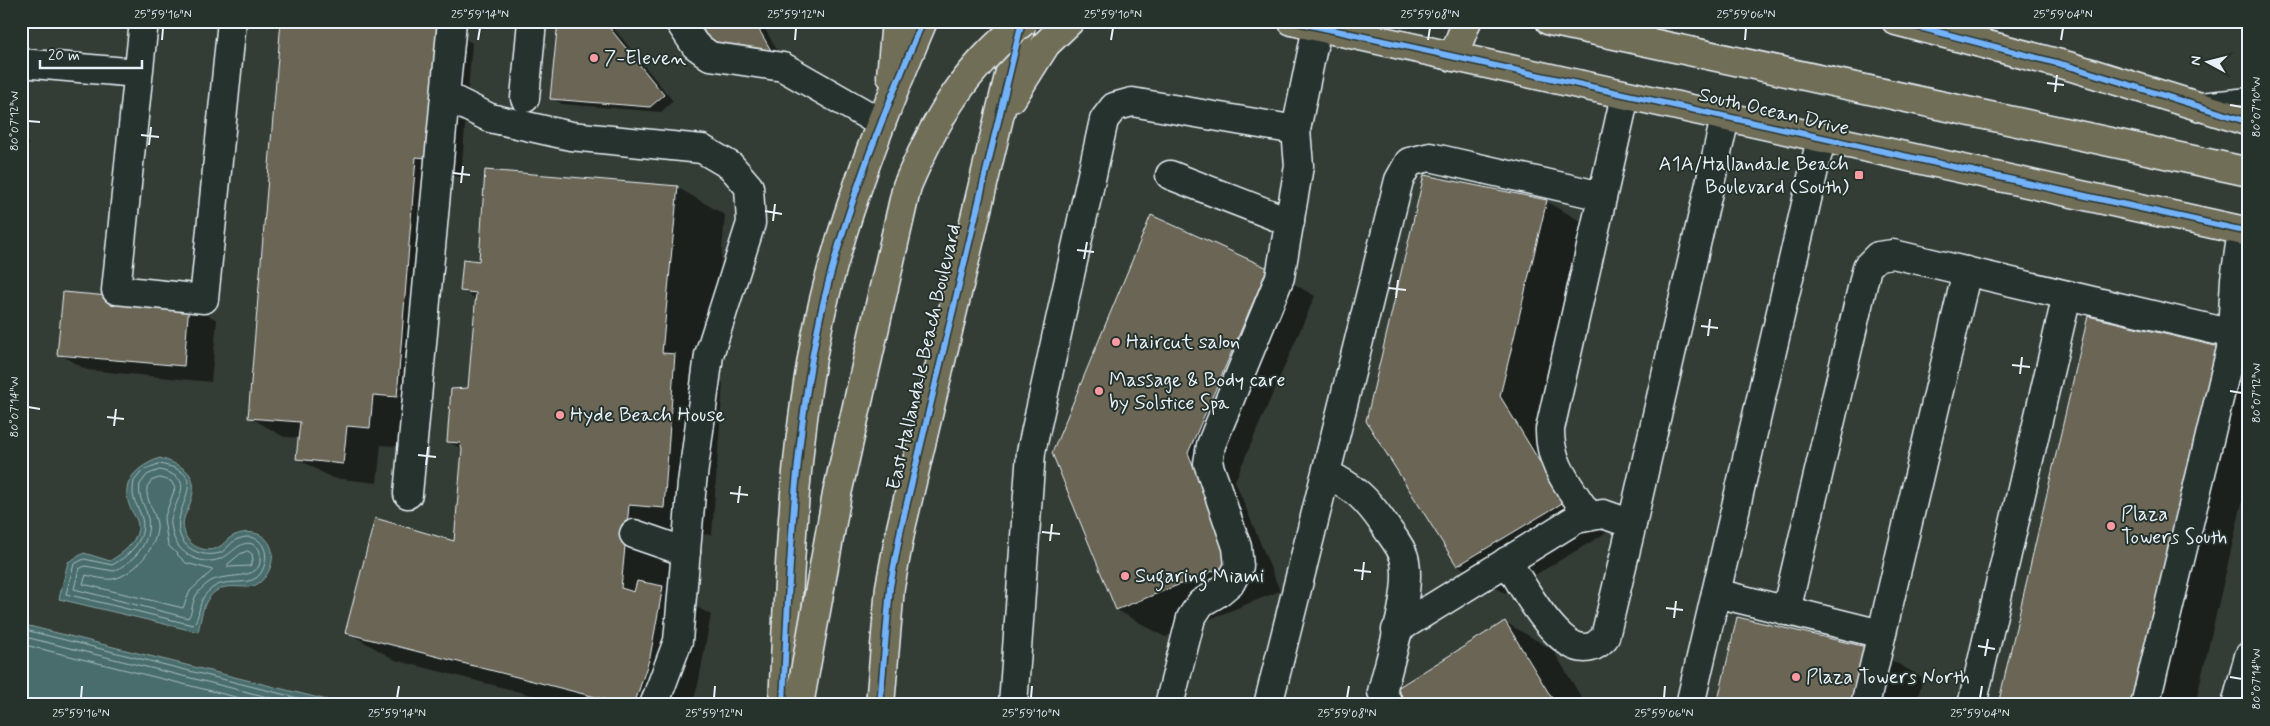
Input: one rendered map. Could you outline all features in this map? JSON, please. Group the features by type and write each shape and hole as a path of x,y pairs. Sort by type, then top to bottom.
{"main road":[{"path":"885,111 896,21"},
{"path":"783,705 790,566 805,406 820,317 848,215 885,111 923,21"},
{"path":"799,705 837,494 907,186 927,139 952,96 996,44 1023,21"},
{"name":"East Hallandale Beach Boulevard","path":"880,705 890,587 900,528 996,125 1023,21"},
{"path":"996,125 1046,44 1070,21"},
{"path":"1453,57 1467,21"},
{"path":"1550,21 2249,172"},
{"path":"1896,21 2072,67 2249,122"},
{"name":"South Ocean Drive","path":"1304,24 2245,231"}],"lane":[{"path":"144,21 116,290 204,299 232,21"},
{"path":"408,494 452,21"},
{"path":"525,98 532,21"},
{"path":"679,21 695,45 710,56 783,67 885,111"},
{"path":"1169,705 1191,618 1201,603 1218,593 1231,582 1239,566 1237,547 1208,462 1211,445 1280,277 1299,166 1296,130 1304,24"},
{"path":"21,63 138,73"},
{"path":"446,96 490,118 571,136 702,149 731,166 749,187 751,223 709,355 692,483 678,640 654,705"},
{"path":"1588,515 1553,460 1550,429 1626,96"},
{"path":"1012,705 1031,452 1104,120 1114,106 1132,102 1296,130"},
{"path":"2201,106 2249,102"},
{"path":"1507,561 1550,625 1574,646 1585,648 1595,646 1605,638 1725,118"},
{"path":"1690,705 1821,139"},
{"path":"1268,705 1399,180 1409,162 1430,157 1602,196"},
{"path":"1170,175 1290,222"},
{"path":"2145,705 2233,334 2236,279 2245,231"},
{"path":"1786,611 1867,268 1878,256 1893,254 2233,334"},
{"path":"1865,705 1967,272"},
{"path":"1972,705 2067,295"},
{"path":"1327,474 1353,488 1374,509 1404,555 1407,573 1382,692 1389,705"},
{"path":"1396,630 1576,519 1588,515 1603,514 1632,524"},
{"path":"634,534 686,552"},
{"path":"1716,594 1881,634"},
{"path":"2236,705 2249,656"}],"water":[{"path":"160,458 185,470 193,481 192,498 183,524 188,540 192,544 202,549 214,549 229,538 247,532 263,536 272,551 270,569 267,575 258,583 248,587 225,587 211,595 203,609 198,632 59,599 68,562 84,553 110,561 131,544 138,526 127,498 129,482 144,465"},
{"path":"21,624 347,705 21,705"}],"building":[{"path":"281,21 438,22 427,158 416,157 397,397 373,395 370,428 347,426 343,464 296,459 300,422 248,418"},
{"name":"7-Eleven","path":"558,21 604,21 664,95 650,107 550,99"},
{"name":"7-Eleven","path":"698,21 754,21 776,59 712,45"},
{"name":"Hyde Beach House","path":"485,170 678,186 662,353 675,354 664,508 629,505 621,588 634,592 637,581 663,586 650,657 634,705 606,705 607,700 345,633 375,518 454,541 462,450 460,443 447,442 451,389 468,388 476,293 460,291 463,259 479,261"},
{"path":"1424,175 1547,200 1500,396 1564,502 1457,566 1366,421"},
{"path":"1151,215 1268,268 1188,453 1233,563 1116,610 1052,453"},
{"path":"63,292 189,303 184,366 57,355"},
{"name":"Plaza Towers South","path":"2088,316 2224,348 2141,705 1998,705"},
{"name":"Plaza Towers North","path":"1737,617 1875,649 1862,705 1717,705"},
{"path":"1505,621 1556,705 1408,705 1397,688"}],"cycle path":[{"path":"783,705 790,559 798,462 811,365 820,317 829,279 852,204 893,93 923,21"},
{"path":"880,705 890,587 901,528 1022,21"},
{"path":"1292,21 2249,232"},
{"path":"1896,21 2072,67 2249,122"}],"place":[{"name":"7-Eleven","path":"594,58"},
{"name":"A1A/Hallandale Beach Boulevard (South)","path":"1859,175"},
{"name":"Haircut salon","path":"1116,342"},
{"name":"Massage & Body care by Solstice Spa","path":"1099,391"},
{"name":"Hyde Beach House","path":"560,415"},
{"name":"Plaza Towers South","path":"2111,526"},
{"name":"Sugaring Miami","path":"1125,576"},
{"name":"Plaza Towers North","path":"1796,677"}]}
